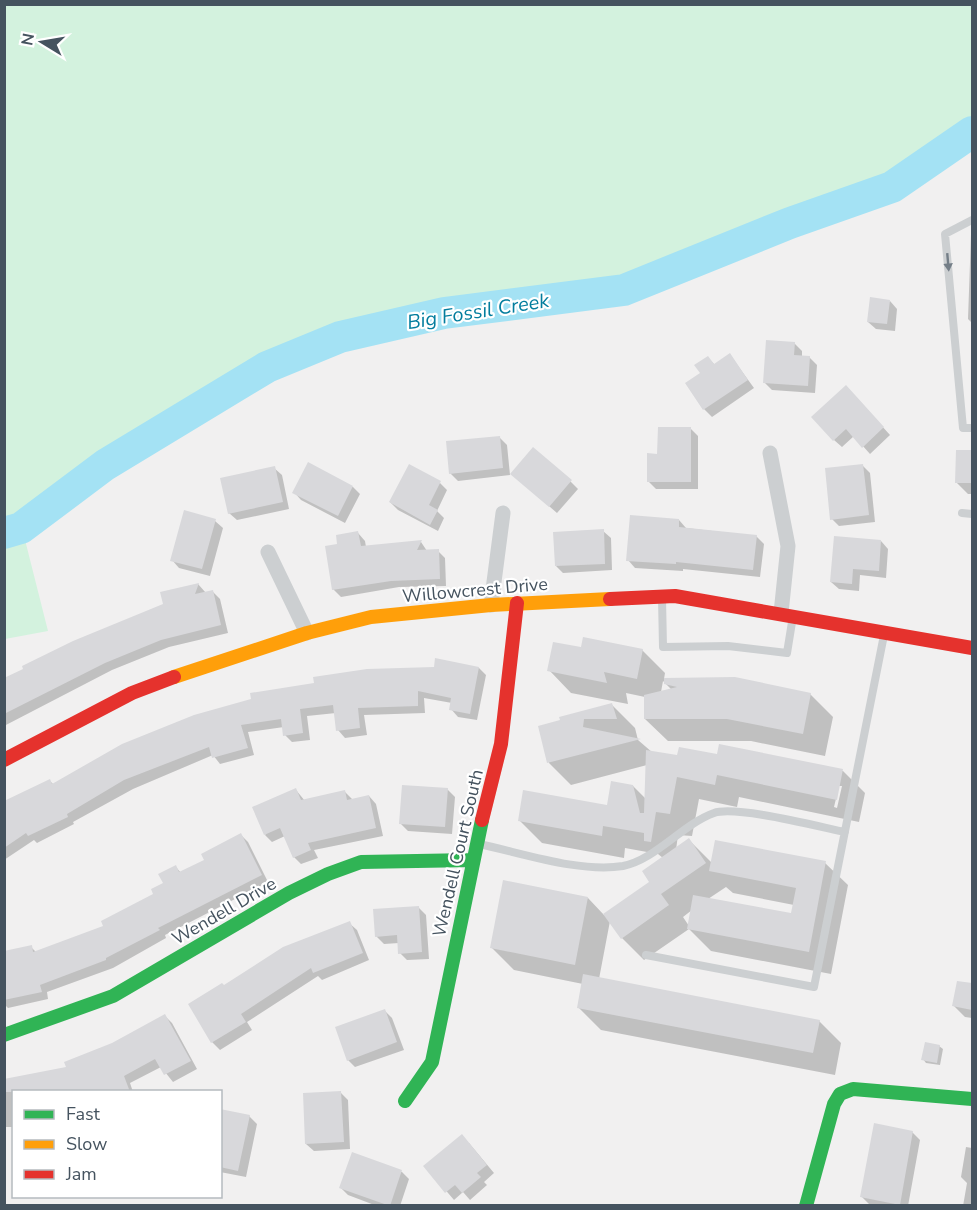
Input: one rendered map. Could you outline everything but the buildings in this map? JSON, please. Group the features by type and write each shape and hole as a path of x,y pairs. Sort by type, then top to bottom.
{"street":[{"path":"770,453 788,546 787,614"},
{"path":"491,605 504,513"},
{"path":"268,552 307,633"},
{"name":"Willowcrest Drive","path":"4,760 132,693 307,633 371,617 517,603 675,596 972,648"},
{"name":"Wendell Court South","path":"405,1101 432,1062 472,860 501,744 517,603"},
{"name":"Wendell Drive","path":"4,1035 113,996 289,893 328,874 361,862 472,860"},
{"path":"806,1206 834,1104 840,1094 853,1089 972,1099"}],"lane":[{"path":"972,220 945,234 963,428 972,428"},
{"path":"962,513 972,514"},
{"path":"662,597 663,647 728,646 787,653 787,614"},
{"path":"646,955 814,987 885,632"},
{"path":"476,844 584,866 617,867 638,861 702,819 725,811 845,832"}],"green space":[{"path":"5,4 972,5 972,130 892,187 790,223 624,290 444,313 340,337 267,367 105,465 22,528 48,631 5,639"}],"waterway":[{"name":"Big Fossil Creek","path":"4,533 21,528 105,465 267,367 340,337 444,313 624,290 790,223 892,187 972,132"}],"traffic: fast":[{"path":"405,1101 432,1062 482,820"},
{"path":"4,1035 113,996 289,893 328,874 361,862 472,860"},
{"path":"806,1206 834,1104 840,1094 853,1089 972,1099"}],"traffic: slow":[{"path":"174,677 307,633 371,617 491,605 610,599"}],"traffic: jam":[{"path":"610,599 675,596 972,648"},
{"path":"482,820 501,744 517,603"},
{"path":"4,760 132,693 174,677"}]}
